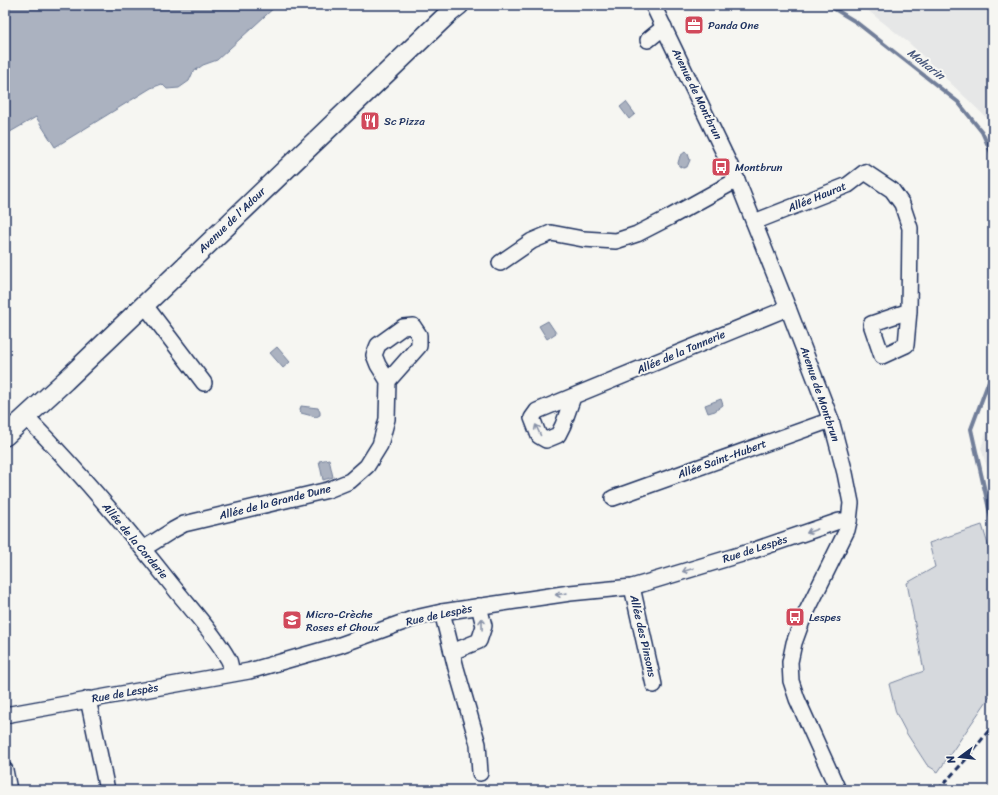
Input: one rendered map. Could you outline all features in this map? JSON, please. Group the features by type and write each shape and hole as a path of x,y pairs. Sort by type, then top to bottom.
{"main road":[{"name":"Avenue de l'Adour","path":"5,436 69,377 459,5"}],"street":[{"name":"Avenue de Montbrun","path":"653,5 737,180 754,222 831,420 849,492 851,503 849,521 842,540 802,621 794,643 790,662 791,681 797,699 838,790"},
{"path":"648,40 664,27"},
{"name":"Allée Haurat","path":"754,222 848,185 865,172 892,190 902,204 910,228 909,311"},
{"path":"500,263 532,241 551,233 583,240 616,241 637,234 737,180"},
{"path":"144,304 204,383"},
{"name":"Allée de la Tannerie","path":"573,397 788,308"},
{"name":"Allée de la Grande Dune","path":"143,549 184,524 328,490 350,481 367,466 380,445 387,419 388,381"},
{"name":"Allée de la Corderie","path":"25,416 46,437 143,549 216,640 228,658 231,667 230,674"},
{"name":"Allée Saint-Hubert","path":"613,498 831,420"},
{"name":"Rue de Lespès","path":"5,715 249,671 340,645 415,618 442,612 570,593 632,587 752,551 839,521 849,521"},
{"name":"Allée des Pinsons","path":"632,587 654,685"},
{"path":"452,652 479,641 484,626 479,606"},
{"path":"442,612 464,698 478,744 480,773"},
{"path":"88,699 107,790"},
{"path":"5,770 9,790"}],"shaded area":[{"path":"5,5 277,5 217,60 203,65 193,72 189,81 179,88 167,89 162,84 151,88 55,147 36,117 5,135"},
{"path":"861,5 993,5 993,124 909,43"},
{"path":"626,102 635,114 629,119 620,107"},
{"path":"685,152 688,154 690,160 687,167 683,168 679,166 678,163 680,156"},
{"path":"548,321 556,333 547,339 539,326"},
{"path":"277,347 290,362 283,368 270,353"},
{"path":"721,399 723,405 715,411 708,413 705,405"},
{"path":"301,406 318,408 320,415 316,417 301,413"},
{"path":"993,412 993,487 981,448"},
{"path":"329,459 333,477 323,480 319,461"},
{"path":"982,525 993,561 993,692 938,772 927,765 907,734 896,713 889,684 924,671 907,583 935,567 929,543"}],"waterway":[{"name":"Maharin","path":"828,5 856,22 958,102 982,132 993,157"},
{"name":"Maharin","path":"993,370 971,429 993,527"}],"railway":[{"path":"938,790 969,756 993,725"}],"place":[{"name":"Panda One","path":"694,25"},
{"name":"Sc Pizza","path":"370,121"},
{"name":"Montbrun","path":"721,167"},
{"name":"Lespes","path":"795,617"},
{"name":"Micro-Crèche Roses et Choux","path":"292,620"}]}
